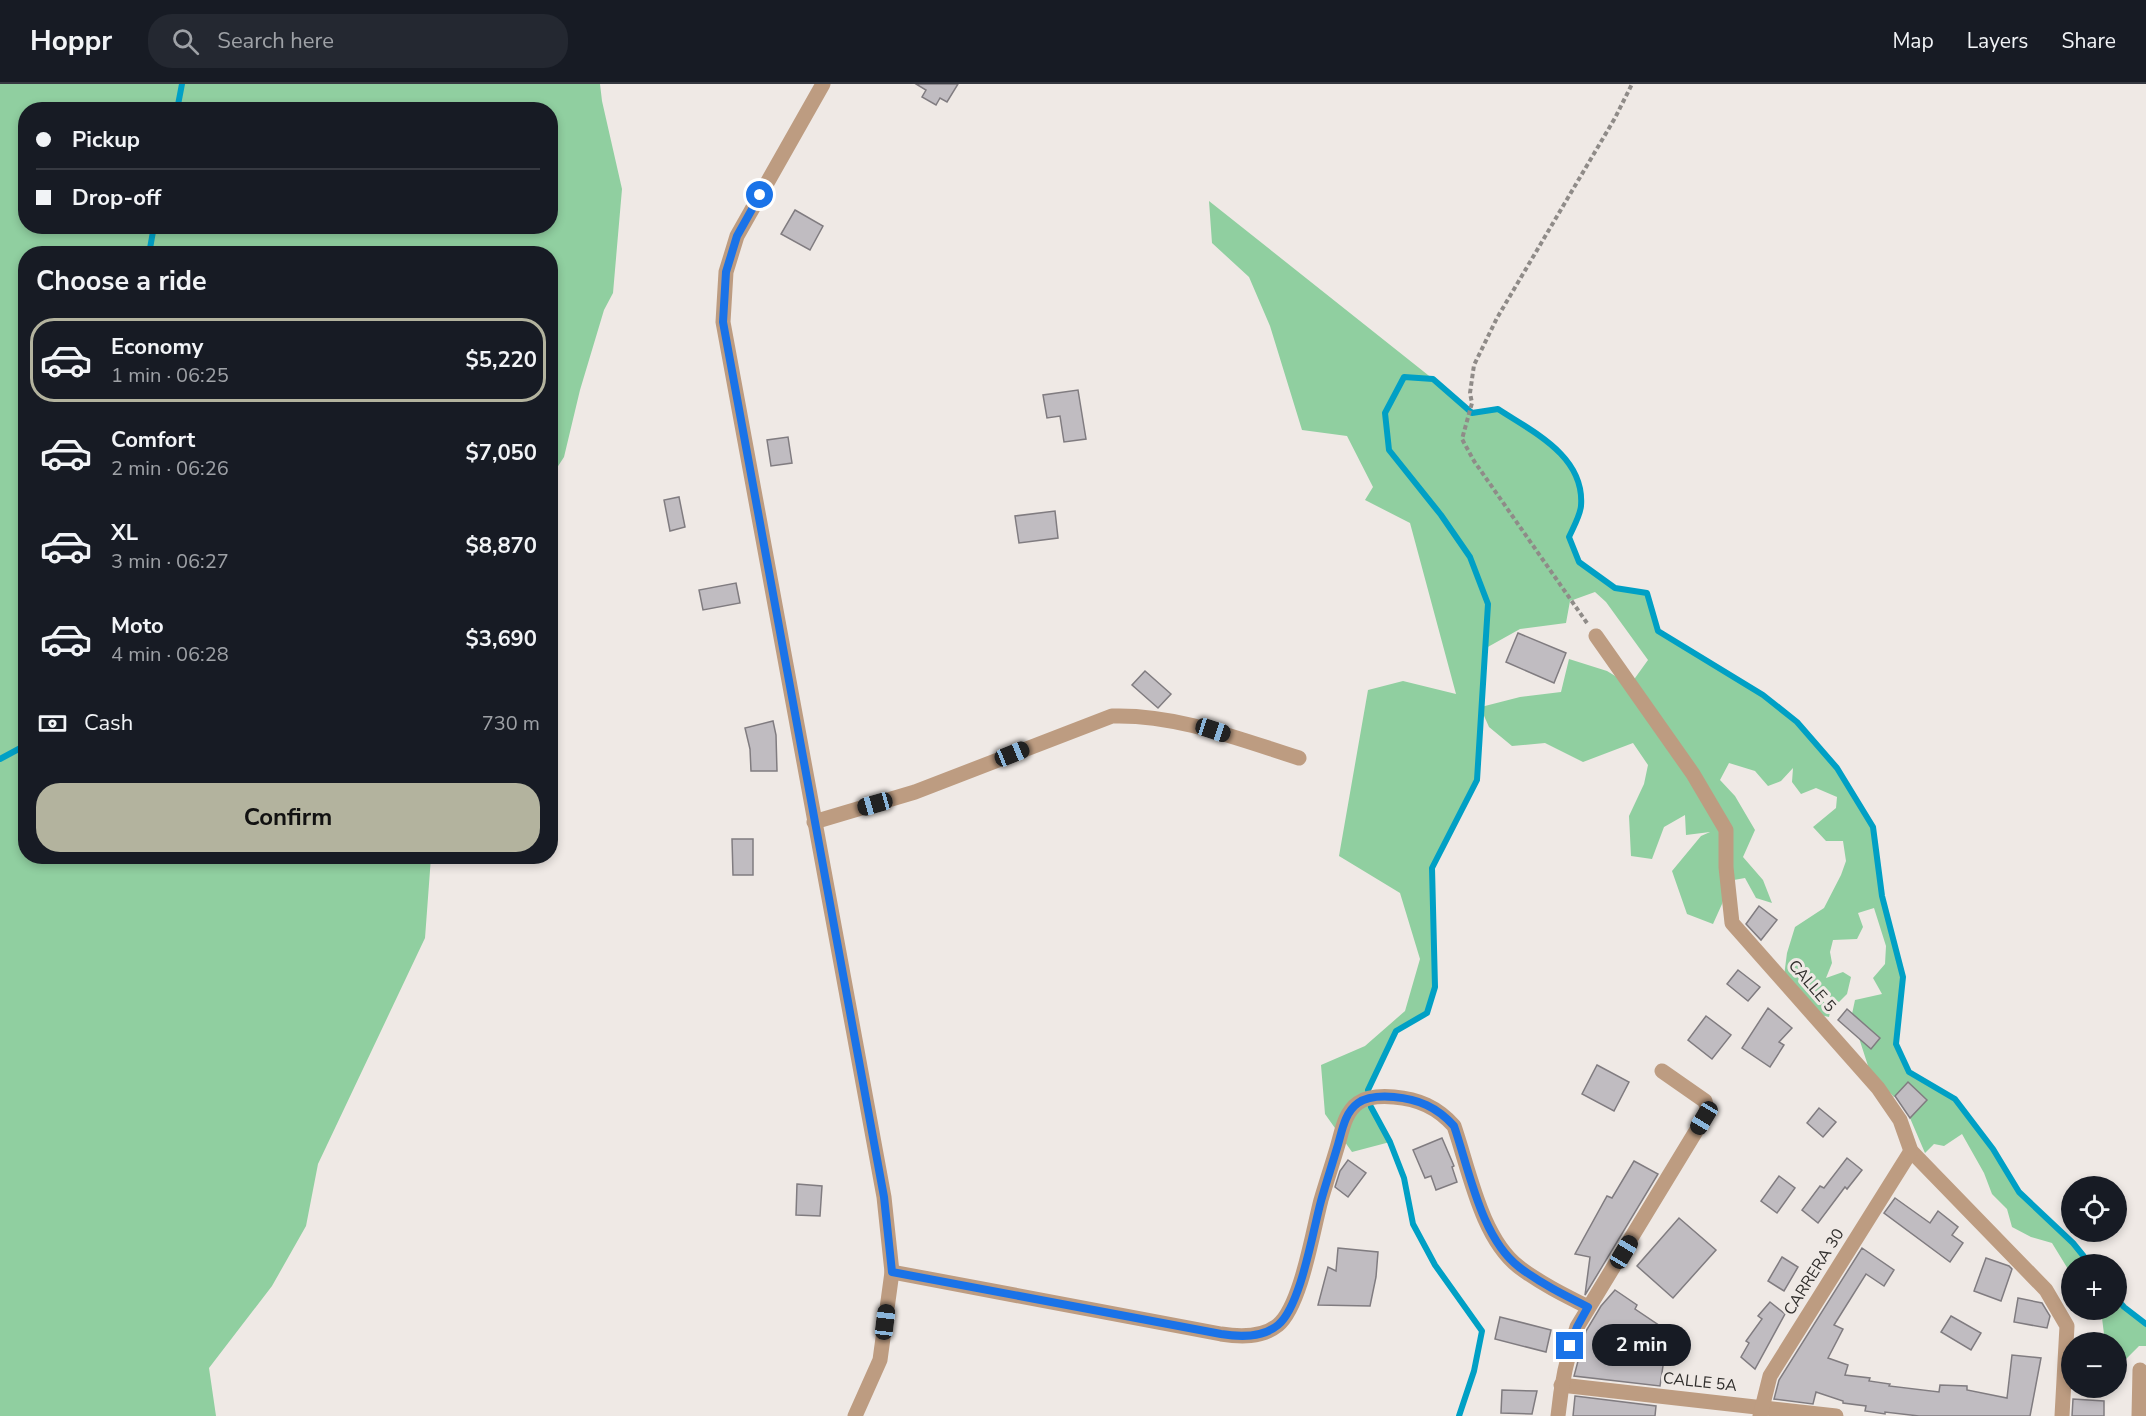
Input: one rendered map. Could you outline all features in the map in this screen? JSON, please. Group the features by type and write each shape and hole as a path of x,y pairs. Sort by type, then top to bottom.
{"street":[{"path":"823,84 737,236 726,272 723,322 884,1197 892,1272 880,1360 855,1416"},
{"name":"CALLE 5","path":"1596,636 1693,774 1726,830 1726,867 1732,923 1878,1088 1900,1120 1911,1151 2046,1290 2067,1326 2062,1416"},
{"path":"814,822 915,792 1112,717 1133,716 1213,730 1299,758"},
{"path":"1558,1416 1561,1385 1577,1327 1704,1118 1707,1108 1705,1101 1662,1071"},
{"path":"892,1272 1231,1336 1240,1337 1270,1330 1279,1324 1288,1313 1303,1275 1321,1201 1347,1116 1360,1101 1373,1097 1393,1097 1419,1101 1444,1115 1454,1126 1491,1235 1518,1267 1588,1307"},
{"name":"CARRERA 30","path":"1760,1412 1770,1376 1911,1151"},
{"path":"2139,1416 2140,1370"},
{"name":"CALLE 5A","path":"1561,1385 1760,1412 1836,1416"}],"path":[{"path":"1596,636 1474,461 1462,439 1472,403 1470,393 1474,366 1497,318 1609,128 1632,84"}],"green space":[{"path":"0,84 600,84 622,189 613,293 604,310 580,390 564,457 558,466 558,246 18,246 18,864 430,864 425,938 318,1164 306,1226 272,1286 209,1368 216,1416 0,1416"},
{"path":"1209,201 1433,379 1472,413 1498,409 1554,447 1575,473 1580,488 1581,506 1569,537 1579,562 1615,588 1647,593 1658,631 1763,695 1797,722 1837,768 1873,827 1882,896 1903,977 1896,1044 1909,1072 1955,1099 1993,1149 2019,1192 2061,1232 2061,1242 2072,1242 2082,1254 2061,1254 2061,1258 2052,1243 2031,1237 2012,1227 2007,1209 1992,1194 1984,1173 1962,1134 1944,1146 1934,1144 1925,1153 1910,1118 1926,1100 1908,1083 1894,1097 1870,1072 1859,1038 1868,1028 1852,1014 1855,1000 1882,994 1873,978 1885,964 1886,946 1874,908 1858,913 1863,927 1857,939 1833,940 1830,952 1832,963 1826,978 1843,972 1851,977 1847,994 1839,1002 1822,993 1820,999 1831,1008 1829,1017 1820,1015 1784,976 1787,953 1795,927 1824,908 1846,861 1843,841 1826,841 1813,827 1836,808 1837,797 1816,788 1801,794 1792,782 1793,768 1781,781 1768,786 1755,771 1729,763 1720,780 1735,796 1755,830 1743,857 1763,880 1772,903 1756,898 1745,878 1728,881 1722,904 1713,924 1687,914 1672,871 1701,836 1710,832 1686,835 1685,815 1664,827 1652,859 1631,856 1629,816 1644,784 1648,765 1633,743 1583,762 1545,743 1512,746 1489,727 1481,709 1477,780 1432,868 1435,987 1427,1013 1396,1031 1368,1090 1371,1107 1390,1142 1352,1152 1325,1114 1321,1065 1365,1046 1405,1011 1420,959 1400,893 1339,856 1368,690 1403,681 1456,694 1410,523 1365,500 1373,487 1347,436 1302,430 1270,326 1249,277 1212,243","holes":["1595,592 1606,602 1648,660 1630,685 1607,671 1569,659 1561,692 1520,697 1481,707 1486,648 1520,629 1566,623 1570,601"]},
{"path":"2127,1309 2146,1324 2146,1346 2139,1346 2127,1358 2127,1332 2104,1332 2102,1320 2127,1320"}],"building":[{"path":"916,84 958,84 947,102 940,98 936,105 922,97 926,90"},
{"path":"795,210 823,226 810,250 781,234"},
{"path":"1078,390 1086,439 1064,442 1060,416 1047,418 1043,395"},
{"path":"788,437 792,463 771,466 767,440"},
{"path":"679,497 685,527 670,531 664,500"},
{"path":"1055,511 1058,538 1019,543 1015,516"},
{"path":"736,583 740,603 703,610 699,590"},
{"path":"1518,633 1566,653 1554,683 1506,662"},
{"path":"1145,671 1171,694 1158,708 1132,685"},
{"path":"773,721 776,735 777,771 751,771 750,749 745,728"},
{"path":"732,839 753,839 753,875 733,875"},
{"path":"1759,906 1777,920 1761,940 1746,924"},
{"path":"1738,970 1760,987 1748,1001 1727,984"},
{"path":"1768,1008 1792,1028 1779,1042 1784,1045 1770,1067 1742,1048"},
{"path":"1847,1009 1880,1038 1871,1049 1838,1020"},
{"path":"1706,1016 1731,1035 1712,1059 1688,1040"},
{"path":"1597,1065 1629,1082 1614,1111 1582,1094"},
{"path":"1908,1082 1927,1100 1910,1118 1895,1096"},
{"path":"1819,1108 1836,1122 1823,1137 1807,1123"},
{"path":"1442,1138 1454,1166 1452,1167 1457,1182 1436,1190 1431,1176 1425,1178 1413,1150"},
{"path":"1847,1158 1862,1170 1847,1189 1845,1187 1818,1223 1802,1210 1820,1186 1824,1188"},
{"path":"1348,1160 1366,1173 1348,1197 1335,1187 1340,1171"},
{"path":"1634,1161 1658,1174 1585,1295 1590,1257 1575,1254 1607,1196 1612,1198"},
{"path":"1779,1176 1795,1188 1777,1213 1761,1201"},
{"path":"797,1184 822,1186 820,1216 796,1215"},
{"path":"1895,1198 1930,1223 1938,1211 1958,1227 1952,1235 1963,1243 1950,1262 1884,1213"},
{"path":"1679,1218 1716,1250 1673,1298 1637,1266"},
{"path":"1338,1248 1378,1252 1370,1306 1318,1305 1328,1267 1336,1271"},
{"path":"1862,1248 1894,1270 1884,1286 1866,1274 1834,1325 1843,1329 1828,1358 1848,1365 1845,1375 1870,1378 1869,1381 1890,1384 1889,1386 1939,1392 1940,1385 1967,1386 1967,1390 2007,1398 2012,1355 2041,1358 2030,1416 1919,1416 1885,1412 1885,1414 1865,1411 1866,1406 1843,1403 1843,1401 1816,1392 1813,1404 1774,1399 1779,1380"},
{"path":"1782,1257 1798,1267 1784,1291 1768,1281"},
{"path":"1986,1258 2012,1269 2001,1301 1974,1291"},
{"path":"1615,1290 1637,1305 1635,1309 1666,1330 1647,1356 1664,1359 1660,1386 1574,1376 1586,1331 1601,1306"},
{"path":"2018,1298 2042,1303 2050,1316 2047,1328 2014,1322"},
{"path":"1770,1302 1785,1314 1755,1369 1741,1357 1749,1343 1746,1341 1762,1319 1758,1316"},
{"path":"1951,1316 1981,1333 1971,1350 1941,1332"},
{"path":"1500,1317 1551,1330 1546,1352 1495,1339"},
{"path":"1502,1390 1537,1391 1532,1414 1501,1413"},
{"path":"1575,1396 1656,1406 1655,1416 1573,1416"},
{"path":"2073,1399 2104,1401 2104,1416 2072,1416"}],"waterway":[{"path":"179,102 182,84"},
{"path":"150,246 153,234"},
{"path":"1368,1090 1396,1031 1427,1013 1435,987 1432,868 1477,780 1488,604 1470,557 1441,515 1389,450 1385,413 1404,377 1433,379 1472,413 1498,409 1554,447 1575,473 1580,488 1581,506 1569,537 1579,562 1615,588 1647,593 1658,631 1763,695 1797,722 1837,768 1873,827 1882,896 1903,977 1896,1044 1909,1072 1955,1099 1993,1149 2019,1192 2082,1254"},
{"path":"0,759 18,749"},
{"path":"1371,1107 1390,1142 1404,1178 1413,1224 1435,1265 1482,1331 1474,1371 1459,1416"},
{"path":"2127,1309 2146,1324"}],"route":[{"path":"760,195 737,236 726,272 723,322 884,1197 892,1272 1240,1337 1270,1330 1279,1324 1288,1313 1303,1275 1321,1201 1347,1116 1360,1101 1373,1097 1393,1097 1419,1101 1444,1115 1454,1126 1491,1235 1518,1267 1588,1307 1570,1346"}]}
